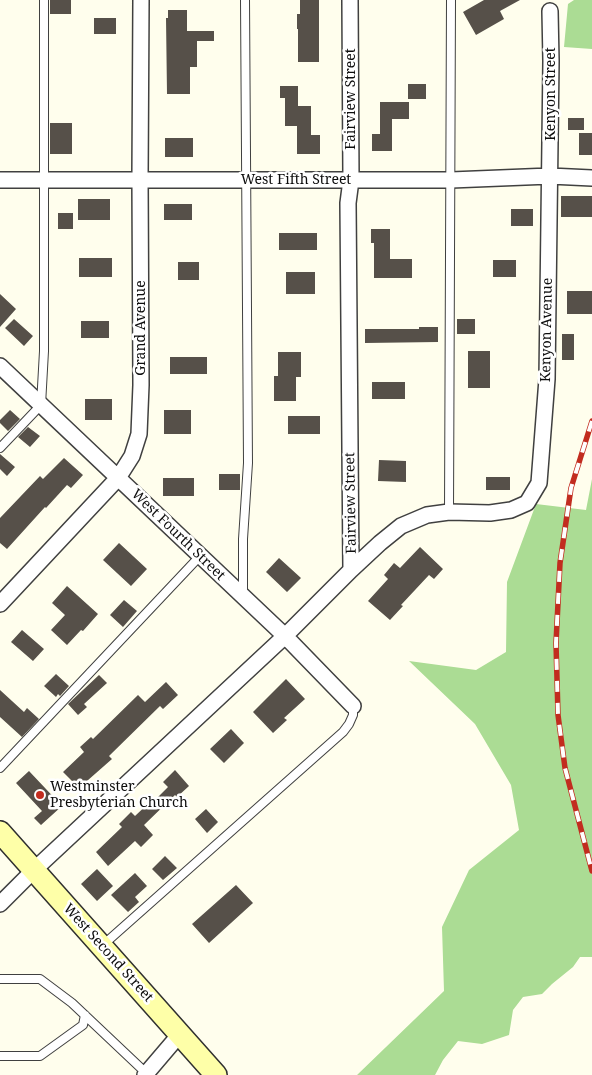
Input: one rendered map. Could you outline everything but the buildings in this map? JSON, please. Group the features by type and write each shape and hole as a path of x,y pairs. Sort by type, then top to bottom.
{"main road":[{"name":"West Second Street","path":"0,832 216,1075"}],"street":[{"name":"Grand Avenue","path":"0,604 123,473 132,456 139,434 142,386 140,179 142,0"},
{"name":"Fairview Street","path":"0,904 285,636 352,570 348,203 351,180 350,0"},
{"name":"Kenyon Street","path":"550,11 550,176"},
{"name":"West Fifth Street","path":"0,180 451,180 550,176 592,178"},
{"name":"Kenyon Avenue","path":"449,512 490,513 511,510 527,502 539,483 547,379 550,176"},
{"name":"West Fourth Street","path":"0,366 285,636 353,706"},
{"path":"352,570 401,526 426,516 449,512"},
{"path":"145,1074 180,1034"}],"lane":[{"path":"0,448 41,405 44,351 44,0"},
{"path":"243,597 243,539 248,463 245,0"},
{"path":"449,512 451,0"},
{"path":"0,768 200,556"},
{"path":"102,946 343,732 350,724 353,706"},
{"path":"0,978 40,979 72,1003 145,1074"},
{"path":"0,1056 40,1056 83,1025 85,1015"}],"green space":[{"path":"574,0 592,0 592,49 564,47 568,4"},
{"path":"592,479 592,957 580,957 573,967 542,994 523,997 513,1010 509,1035 482,1044 458,1041 443,1060 435,1075 357,1075 444,991 442,927 469,870 519,830 511,785 475,724 409,661 476,670 506,652 507,582 536,504 586,510"}],"railway":[{"path":"592,421 571,488 560,563 556,643 558,715 565,768 592,871"}],"place":[{"name":"Westminster Presbyterian Church","path":"40,795"}]}
